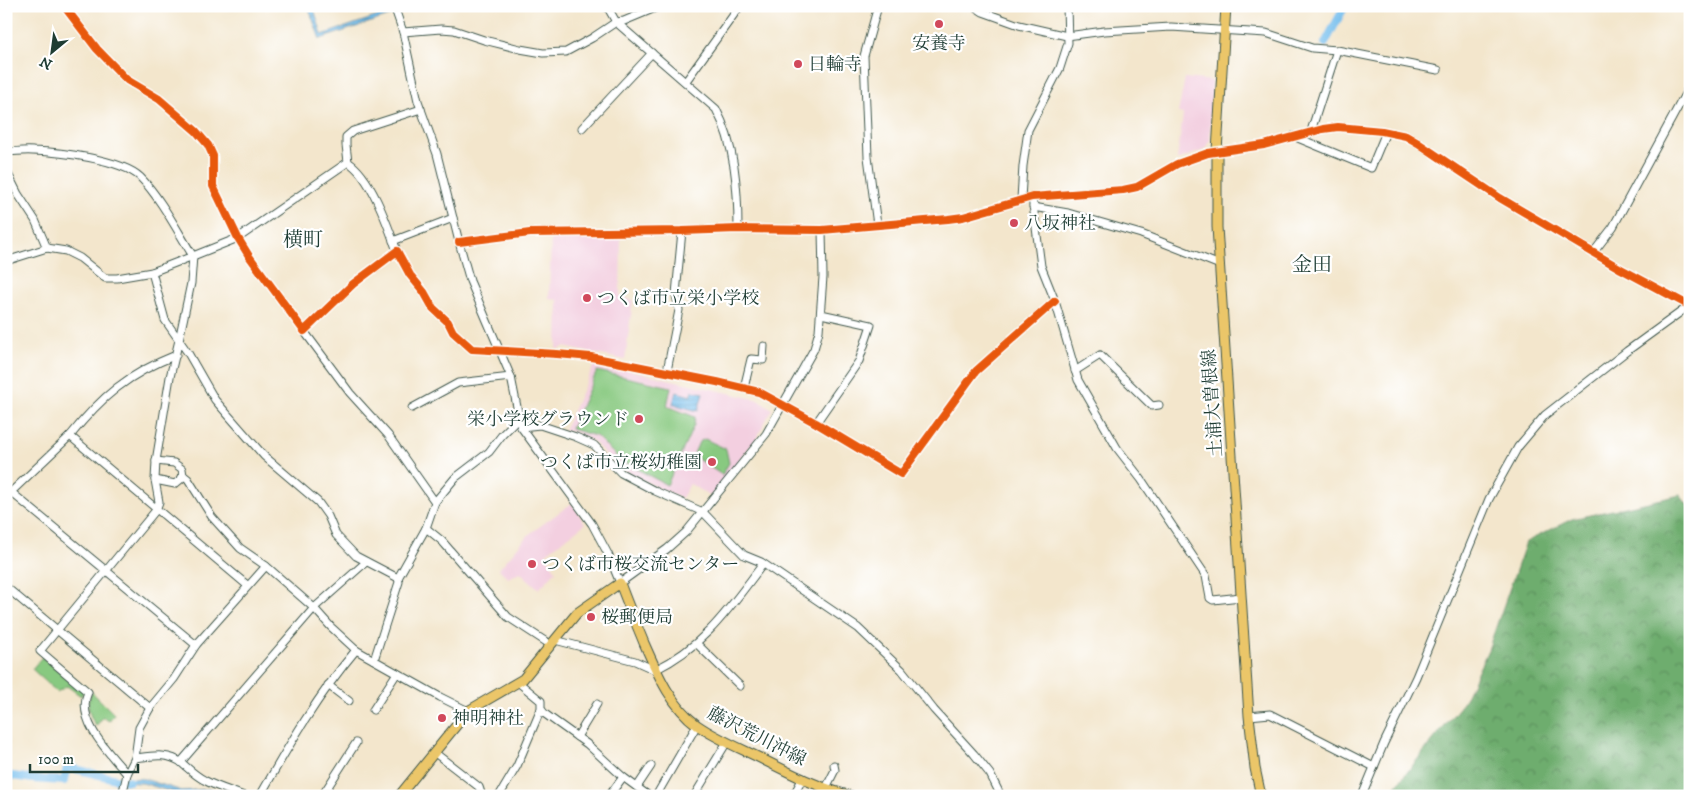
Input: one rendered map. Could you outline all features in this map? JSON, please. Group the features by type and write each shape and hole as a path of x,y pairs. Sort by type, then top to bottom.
{"main road":[{"name":"土浦大曽根線","path":"1226,6 1217,150 1217,227 1252,744 1261,796"},
{"path":"399,796 468,711 477,704 518,682 577,613 620,583"},
{"name":"藤沢荒川沖線","path":"620,583 655,670 673,700 697,725 727,742 803,778 852,796"}],"street":[{"path":"64,6 97,49 127,80 159,99 196,131 208,145 213,156 213,186 238,238 249,256 350,393 388,435 435,502"},
{"path":"394,6 403,32 421,109 437,154 458,242 470,281 511,377 518,418 522,427 592,524 608,554 620,583 667,549 686,532 766,434 814,349 819,331 822,230"},
{"path":"607,6 616,22 716,109 724,124 736,182 738,229"},
{"path":"403,32 441,29 454,30 520,49 542,53 566,52 616,22 624,21 660,6"},
{"path":"686,81 740,6"},
{"path":"877,226 868,157 864,56 878,6"},
{"path":"974,6 983,12 1019,25 1067,36 1104,31 1171,27 1266,33 1312,48 1337,50 1438,70"},
{"path":"1021,199 1022,166 1028,130 1060,68 1068,43 1067,6"},
{"path":"1311,131 1337,50"},
{"path":"582,128 652,53"},
{"path":"1593,253 1613,227 1690,85"},
{"path":"348,162 346,137 353,132 421,109"},
{"path":"458,242 530,233 682,232 738,229 822,230 963,217 1032,197 1123,190 1137,187 1177,164 1217,150 1264,144 1311,131 1338,127 1406,136 1426,147 1500,198 1593,253 1690,306 1613,361 1545,415 1518,447 1489,499 1416,677 1384,743 1362,796"},
{"path":"1293,136 1371,168 1386,132"},
{"path":"6,152 32,150 94,159 114,164 138,175 150,188 193,256 191,283 180,340 170,377 156,461 159,502 156,510 40,650 88,692 85,699 87,719 101,742 127,774"},
{"path":"6,261 47,248 66,251 80,258 105,278 117,278 152,272 238,238 348,162"},
{"path":"348,162 354,165 371,188 397,251 410,275 424,292 433,308 448,322 453,332 472,350 592,357 667,371 759,392 816,423 901,474 976,371 1055,301"},
{"path":"6,170 18,194 35,220 47,248"},
{"path":"1032,197 1041,266 1055,301 1078,380 1117,448 1141,478 1206,576 1210,598 1213,600 1241,597"},
{"path":"1033,207 1068,213 1140,234 1220,265"},
{"path":"393,241 453,218"},
{"path":"667,371 679,310 676,294 682,232"},
{"path":"304,331 352,284 397,251"},
{"path":"152,272 165,320 180,340 215,400 264,456 318,502 328,516 336,535 356,556 398,578"},
{"path":"816,423 859,361 871,325 821,314"},
{"path":"744,388 751,358 763,360 764,346"},
{"path":"176,355 135,374 98,403 70,436 9,493 107,570 196,645"},
{"path":"1075,371 1100,355 1152,406 1159,405"},
{"path":"412,408 458,383 511,377"},
{"path":"374,660 399,582 398,578 426,528 435,502 455,478 489,452 518,418"},
{"path":"522,427 540,425 576,437 594,446 621,473 655,491 703,512 744,555 763,564 858,628 902,670 934,710 974,754 990,774 1001,796"},
{"path":"70,436 247,585"},
{"path":"156,461 174,463 178,466 212,517 240,548 266,566 314,608 356,650 440,698 468,711"},
{"path":"156,480 175,484 183,476"},
{"path":"426,528 442,541 508,617 553,642 635,661 655,670 675,660 697,644 716,624 763,564"},
{"path":"180,762 314,608 366,562"},
{"path":"122,796 127,774 135,758 139,728 150,708 174,679 196,645 247,585 266,566"},
{"path":"8,592 57,629 150,708"},
{"path":"697,644 740,686"},
{"path":"260,796 296,734 328,685 356,650"},
{"path":"372,710 397,673"},
{"path":"499,796 517,766 541,709 541,701 518,682"},
{"path":"328,685 349,701"},
{"path":"577,737 597,704"},
{"path":"541,709 587,744 623,777 649,796"},
{"path":"1250,716 1270,714 1374,768"},
{"path":"656,796 697,725"},
{"path":"694,796 727,742"},
{"path":"322,796 356,743"},
{"path":"435,753 476,784 482,796"},
{"path":"135,758 158,755 172,758 180,762 191,773 204,780 244,796"},
{"path":"826,788 835,770 834,765"},
{"path":"637,787 651,766"},
{"path":"609,796 623,777"},
{"path":"794,796 803,778"}],"shaded area":[{"path":"1185,78 1212,81 1210,141 1204,150 1177,160 1183,114 1178,113"},
{"name":"つくば市立栄小学校","path":"551,238 621,239 620,297 633,300 625,360 564,347 557,350 558,300 549,299"},
{"name":"栄小学校グラウンド","path":"596,361 759,400 772,409 756,439 711,496 690,484 682,498 617,466 593,441 577,433 564,430"},
{"path":"572,503 585,524 545,554 556,571 539,589 520,572 508,578 499,569 528,535"}],"green space":[{"name":"栄小学校グラウンド","path":"597,371 671,387 667,406 695,417 694,425 667,485 620,460 596,436 571,429"},
{"path":"705,439 726,449 729,463 722,475 693,456 699,442"},
{"path":"1680,495 1690,508 1690,796 1388,796 1463,703 1488,650 1526,542 1572,519"},
{"path":"42,657 84,691 81,696 67,686 57,692 32,669"},
{"path":"92,692 114,714 109,721 103,717 96,726 91,718 88,705"}],"water":[{"path":"308,6 313,6 322,35 408,6 419,6 320,39"},
{"path":"693,391 703,393 698,411 673,404 676,392 691,396"},
{"path":"121,778 144,779 182,791 211,789 233,796 224,796 212,792 182,795 143,783 119,782"}],"waterway":[{"path":"1325,43 1345,6"},
{"path":"6,775 64,781 67,767 129,781"}],"cycle path":[{"path":"64,6 97,49 127,80 159,99 196,131 208,145 213,156 213,186 238,238 304,331 353,284 397,251 410,275 424,292 433,308 448,322 453,332 472,349 591,357 759,392 816,423 901,474 976,371 1055,301"},
{"path":"459,242 530,233 738,229 822,230 948,219 963,217 1032,197 1123,190 1137,187 1177,164 1208,153 1264,145 1323,129 1338,127 1382,131 1406,136 1500,198 1621,269 1690,306"}],"place":[{"name":"安養寺","path":"939,24"},
{"name":"日輪寺","path":"798,64"},
{"name":"八坂神社","path":"1014,223"},
{"name":"つくば市立栄小学校","path":"587,298"},
{"name":"栄小学校グラウンド","path":"639,419"},
{"name":"つくば市立桜幼稚園","path":"712,462"},
{"name":"つくば市桜交流センター","path":"532,564"},
{"name":"桜郵便局","path":"591,617"},
{"name":"神明神社","path":"442,718"}],"district":[{"name":"横町","path":"303,239"},
{"name":"金田","path":"1312,264"}]}
